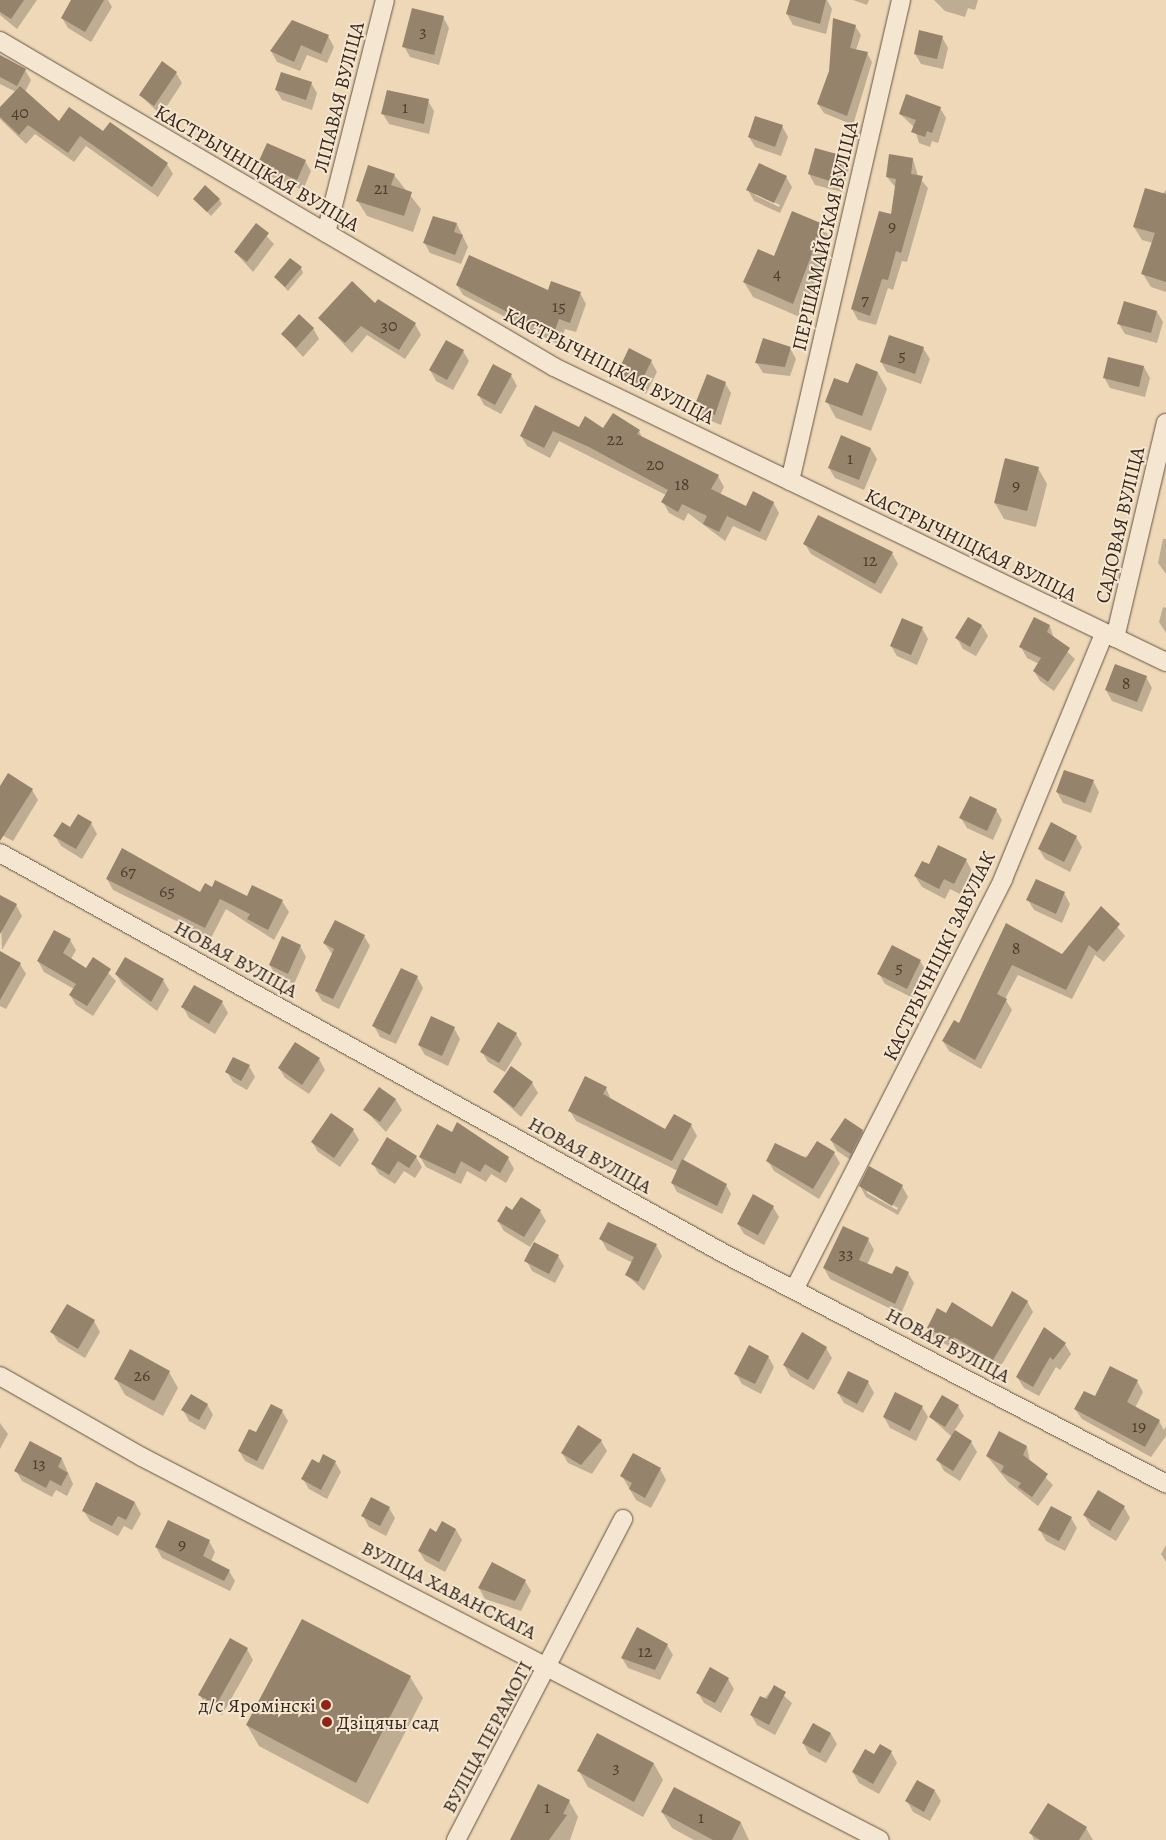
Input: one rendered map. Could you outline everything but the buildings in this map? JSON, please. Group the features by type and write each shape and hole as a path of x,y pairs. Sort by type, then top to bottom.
{"street":[{"name":"ЛІПАВАЯ ВУЛІЦА","path":"326,233 385,0"},
{"name":"ПЕРШАМАЙСКАЯ ВУЛІЦА","path":"790,481 901,0"},
{"name":"КАСТРЫЧНІЦКАЯ ВУЛІЦА","path":"0,41 554,367 1166,662"},
{"name":"САДОВАЯ ВУЛІЦА","path":"1110,636 1166,423"},
{"name":"КАСТРЫЧНІЦКІ ЗАВУЛАК","path":"795,1288 1003,879 1110,636"},
{"name":"НОВАЯ ВУЛІЦА","path":"0,853 723,1253 795,1288 1166,1484"},
{"name":"ВУЛІЦА ХАВАНСКАГА","path":"0,1376 142,1457 549,1665 880,1840"},
{"name":"ВУЛІЦА ПЕРАМОГІ","path":"456,1840 549,1665 623,1519"}],"place":[{"name":"д/с Яромінскі","path":"326,1705"},
{"name":"Дзіцячы сад","path":"327,1722"}]}
